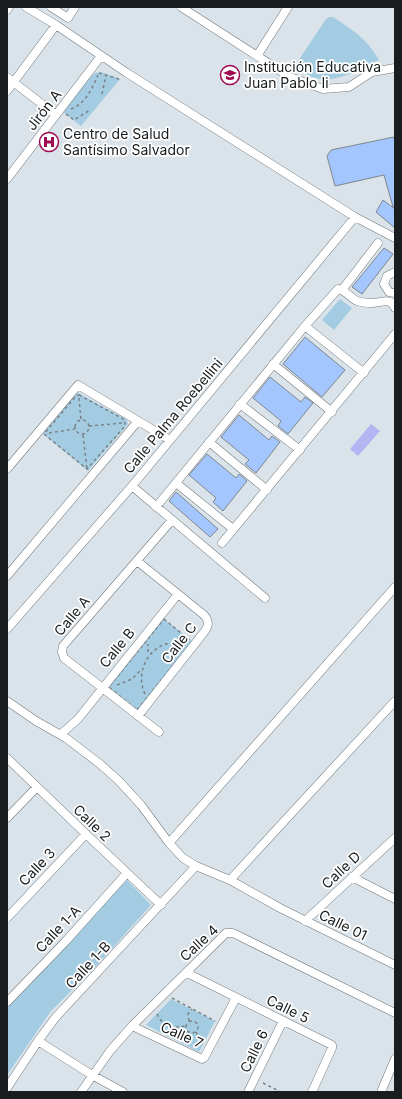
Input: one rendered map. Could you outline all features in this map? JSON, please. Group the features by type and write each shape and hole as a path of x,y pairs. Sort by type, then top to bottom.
{"street":[{"path":"26,7 56,25 125,72 355,217 395,238"},
{"path":"51,7 68,18 76,7"},
{"path":"181,7 290,77 323,89 348,87 372,72 395,68"},
{"path":"257,56 288,7"},
{"path":"7,91 10,80 56,25"},
{"name":"Jirón A","path":"7,179 101,56"},
{"path":"10,80 58,112"},
{"name":"Calle Palma Roebellini","path":"7,629 132,486 355,217"},
{"path":"342,290 378,243"},
{"path":"156,507 273,364 338,289 359,301 373,304 390,304 393,293 385,287 384,281 389,274 395,272"},
{"path":"305,326 364,373"},
{"path":"222,543 332,412 395,334"},
{"path":"273,364 332,412"},
{"path":"7,469 42,432 78,385 170,440"},
{"path":"240,404 300,450"},
{"path":"7,576 90,472 138,422"},
{"path":"209,442 267,490"},
{"path":"176,483 234,529"},
{"path":"132,486 265,598"},
{"name":"Calle A","path":"159,732 138,716 106,687 64,658 62,649 172,520"},
{"name":"Calle C","path":"137,561 204,615 207,618 208,625 205,631 138,716"},
{"path":"169,843 395,587"},
{"name":"Calle B","path":"64,736 106,687 178,594"},
{"name":"Calle 01","path":"7,700 36,721 64,736 118,780 142,805 169,843 184,858 196,866 230,880 305,921 395,965"},
{"path":"230,880 395,701"},
{"name":"Calle 2","path":"7,758 161,905"},
{"path":"7,818 38,787"},
{"name":"Calle 3","path":"7,918 86,834"},
{"name":"Calle D","path":"305,921 395,838"},
{"name":"Calle 1-B","path":"7,1088 38,1041 56,1018 196,866"},
{"name":"Calle 1-A","path":"7,1002 65,942 127,873"},
{"path":"352,877 395,899"},
{"name":"Calle 4","path":"81,1092 110,1051 132,1026 226,933 233,933 395,1013"},
{"name":"Calle 5","path":"187,973 332,1046 312,1092"},
{"name":"Calle 7","path":"132,1026 200,1059 204,1058 236,998"},
{"name":"Calle 6","path":"248,1092 282,1021"},
{"path":"38,1041 92,1075 123,1092"},
{"path":"381,1092 395,1059"}],"path":[{"path":"98,73 119,79 125,72"},
{"path":"58,112 67,111 76,107 84,100 91,90 98,73"},
{"path":"94,76 98,73"},
{"path":"102,94 106,75"},
{"path":"58,112 74,120 90,110"},
{"path":"78,385 81,420"},
{"path":"79,395 125,420 126,422"},
{"path":"42,432 76,396 79,395"},
{"path":"81,420 87,422 90,426"},
{"path":"75,429 76,424 81,420"},
{"path":"90,426 126,422"},
{"path":"90,472 125,426 126,422"},
{"path":"83,435 88,432 90,426"},
{"path":"42,432 75,429"},
{"path":"75,429 77,433 83,435"},
{"path":"42,432 90,472"},
{"path":"83,435 90,472"},
{"path":"106,687 164,619 192,642"},
{"path":"106,687 137,710 192,642"},
{"path":"147,698 141,684 141,676 142,668 152,652 168,643 192,642"},
{"path":"106,687 127,682 140,672"},
{"path":"165,994 222,1025"},
{"path":"157,1012 161,1021 168,1026 178,1028 186,1025 189,1021 188,1014 192,1009"},
{"path":"189,1021 191,1020 197,1022 199,1027 196,1032"},
{"path":"186,1025 188,1031 191,1033 196,1032"},
{"path":"196,1032 203,1046"},
{"path":"254,1079 281,1092"}],"shaded area":[{"path":"333,17 359,36 370,46 379,60 349,74 332,79 313,77 294,67 326,19"},
{"path":"101,72 120,79 81,126 63,112 90,77 95,73"},
{"path":"340,299 352,308 334,330 322,320"},
{"path":"78,393 126,419 128,424 88,471 43,434"},
{"path":"163,618 193,642 138,710 109,687"},
{"path":"127,880 151,905 97,965 51,1011 7,1075 7,1008"},
{"path":"171,999 215,1021 199,1052 146,1025"}],"water":[{"path":"371,424 380,431 358,456 350,449"}],"building":[{"name":"Centro de Salud Santísimo Salvador","path":"50,132 58,138 48,151 40,145"},
{"path":"394,137 395,207 393,207 384,175 335,186 327,156 331,150"},
{"path":"383,200 395,209 395,228 376,212"},
{"path":"384,248 393,254 362,294 352,287"},
{"path":"305,337 345,370 322,397 283,364"},
{"path":"270,377 301,402 305,397 313,403 288,434 278,426 281,421 253,398"},
{"path":"239,415 269,440 272,436 280,442 256,473 245,464 249,460 221,437"},
{"path":"207,454 236,478 239,474 247,481 223,511 213,502 216,498 189,475"},
{"path":"176,492 218,529 210,537 169,501"}],"place":[{"name":"Institución Educativa Juan Pablo Ii","path":"230,75"},
{"name":"Centro de Salud Santísimo Salvador","path":"49,142"}]}
